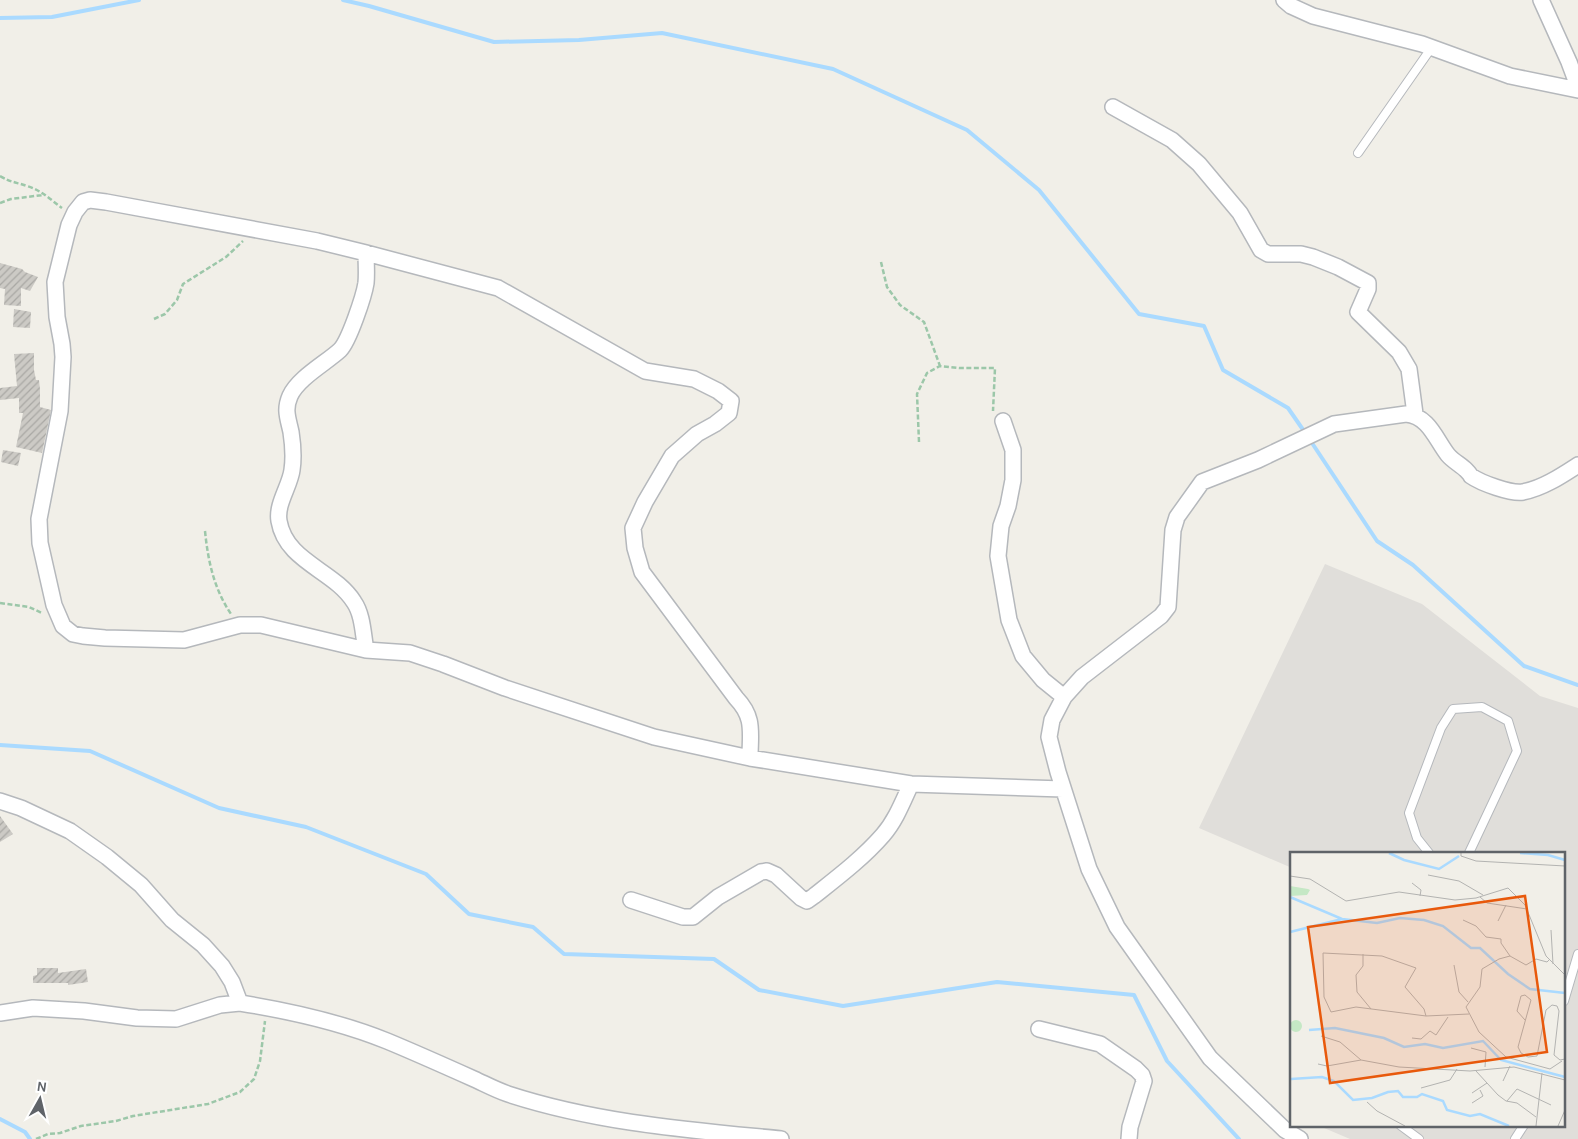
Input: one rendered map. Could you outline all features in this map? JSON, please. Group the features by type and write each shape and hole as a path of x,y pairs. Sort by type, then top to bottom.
{"street":[{"path":"1284,0 1291,6 1313,16 1432,47 1510,76 1578,90"},
{"path":"1541,0 1578,86"},
{"path":"1113,107 1172,140 1199,164 1240,213 1261,250 1268,254 1301,254 1313,257 1338,267 1368,283 1368,289 1358,308 1358,312 1399,352 1409,369 1415,414"},
{"path":"750,758 750,721 746,708 736,698 642,572 635,548 633,528 645,502 672,456 697,434 716,424 729,413 731,401 718,391 694,379 645,371 498,288 317,242 90,200 79,206 69,225 55,282 57,317 63,357 60,412 39,519 40,543 54,605 63,626 73,634 105,638 184,640 240,626 261,625 366,650 410,653 505,688 654,737 750,758 911,784 1063,789"},
{"path":"366,253 366,283 349,335 342,348 301,382 291,394 286,411 291,432 293,464 280,508 279,518 282,532 292,549 348,594 356,604 360,615 366,650"},
{"path":"1300,1139 1285,1130 1210,1058 1117,928 1089,869 1063,789 1049,737 1052,720 1064,697 1082,676 1161,616 1168,606 1173,530 1177,517 1202,482 1258,460 1334,424 1400,414 1415,414 1429,426 1449,457 1471,475 1495,487 1520,493 1559,478 1578,465"},
{"path":"1003,421 1013,450 1013,480 1008,506 1001,526 998,556 1009,620 1023,656 1043,680 1064,697"},
{"path":"631,900 683,917 693,917 718,897 761,872 767,871 776,875 785,885 806,900 814,896 859,859 884,834 898,813 911,784"},
{"path":"0,800 70,831 107,857 141,885 172,920 203,944 222,966 232,982 240,1003"},
{"path":"0,1013 33,1008 137,1018 176,1019 220,1005 240,1003 339,1024 386,1041 506,1094 550,1107 598,1118 678,1130 781,1139"},
{"path":"1039,1029 1100,1044 1136,1068 1142,1075 1144,1080 1130,1127 1129,1139"}],"lane":[{"path":"1358,153 1432,47"},
{"path":"1428,852 1417,838 1408,813 1441,728 1453,709 1482,707 1508,721 1516,751 1469,852"},
{"path":"1566,994 1578,954"},
{"path":"1401,1126 1419,1139"},
{"path":"1515,1139 1523,1126"}],"path":[{"path":"0,176 10,182 27,185 74,215"},
{"path":"0,203 11,199 45,195"},
{"path":"154,318 165,314 176,300 183,284 226,257 255,230"},
{"path":"881,262 887,287 900,305 924,322 940,366"},
{"path":"918,442 917,394 927,373 940,366 995,368 993,411 1003,421"},
{"path":"205,531 208,561 212,577 225,603 240,626"},
{"path":"0,603 28,607 50,616 59,616"},
{"path":"36,1139 81,1126 208,1104 240,1092 254,1079 260,1061 266,1008"}],"shaded area":[{"path":"1325,564 1422,604 1540,696 1578,708 1578,1139 1350,1139 1319,1126 1566,1126 1566,852 1290,852 1290,867 1199,828"}],"building":[{"path":"0,263 22,269 38,277 30,291 21,288 21,306 4,305 5,289 0,288"},
{"path":"14,309 31,312 30,328 13,327"},
{"path":"34,353 34,370 36,380 39,380 40,389 40,407 51,410 42,453 16,447 23,413 19,413 19,398 0,400 0,388 17,386 14,354"},
{"path":"3,450 21,453 18,466 1,462"},
{"path":"0,816 13,834 0,842"},
{"path":"37,968 58,968 58,973 86,969 88,982 68,985 68,983 33,983 33,976 37,975"}],"waterway":[{"path":"0,18 52,17 139,0"},
{"path":"343,0 494,42 579,40 662,33 833,69 967,130 1039,190 1139,314 1204,326 1223,370 1288,408 1306,434"},
{"path":"1310,440 1377,541 1413,565 1524,666 1578,685"},
{"path":"0,745 90,751 219,808 306,827 426,874 469,914 533,927 564,954 714,959 759,990 843,1006 997,982 1134,995 1167,1061 1239,1139"},
{"path":"0,1119 25,1132 30,1139"}]}
